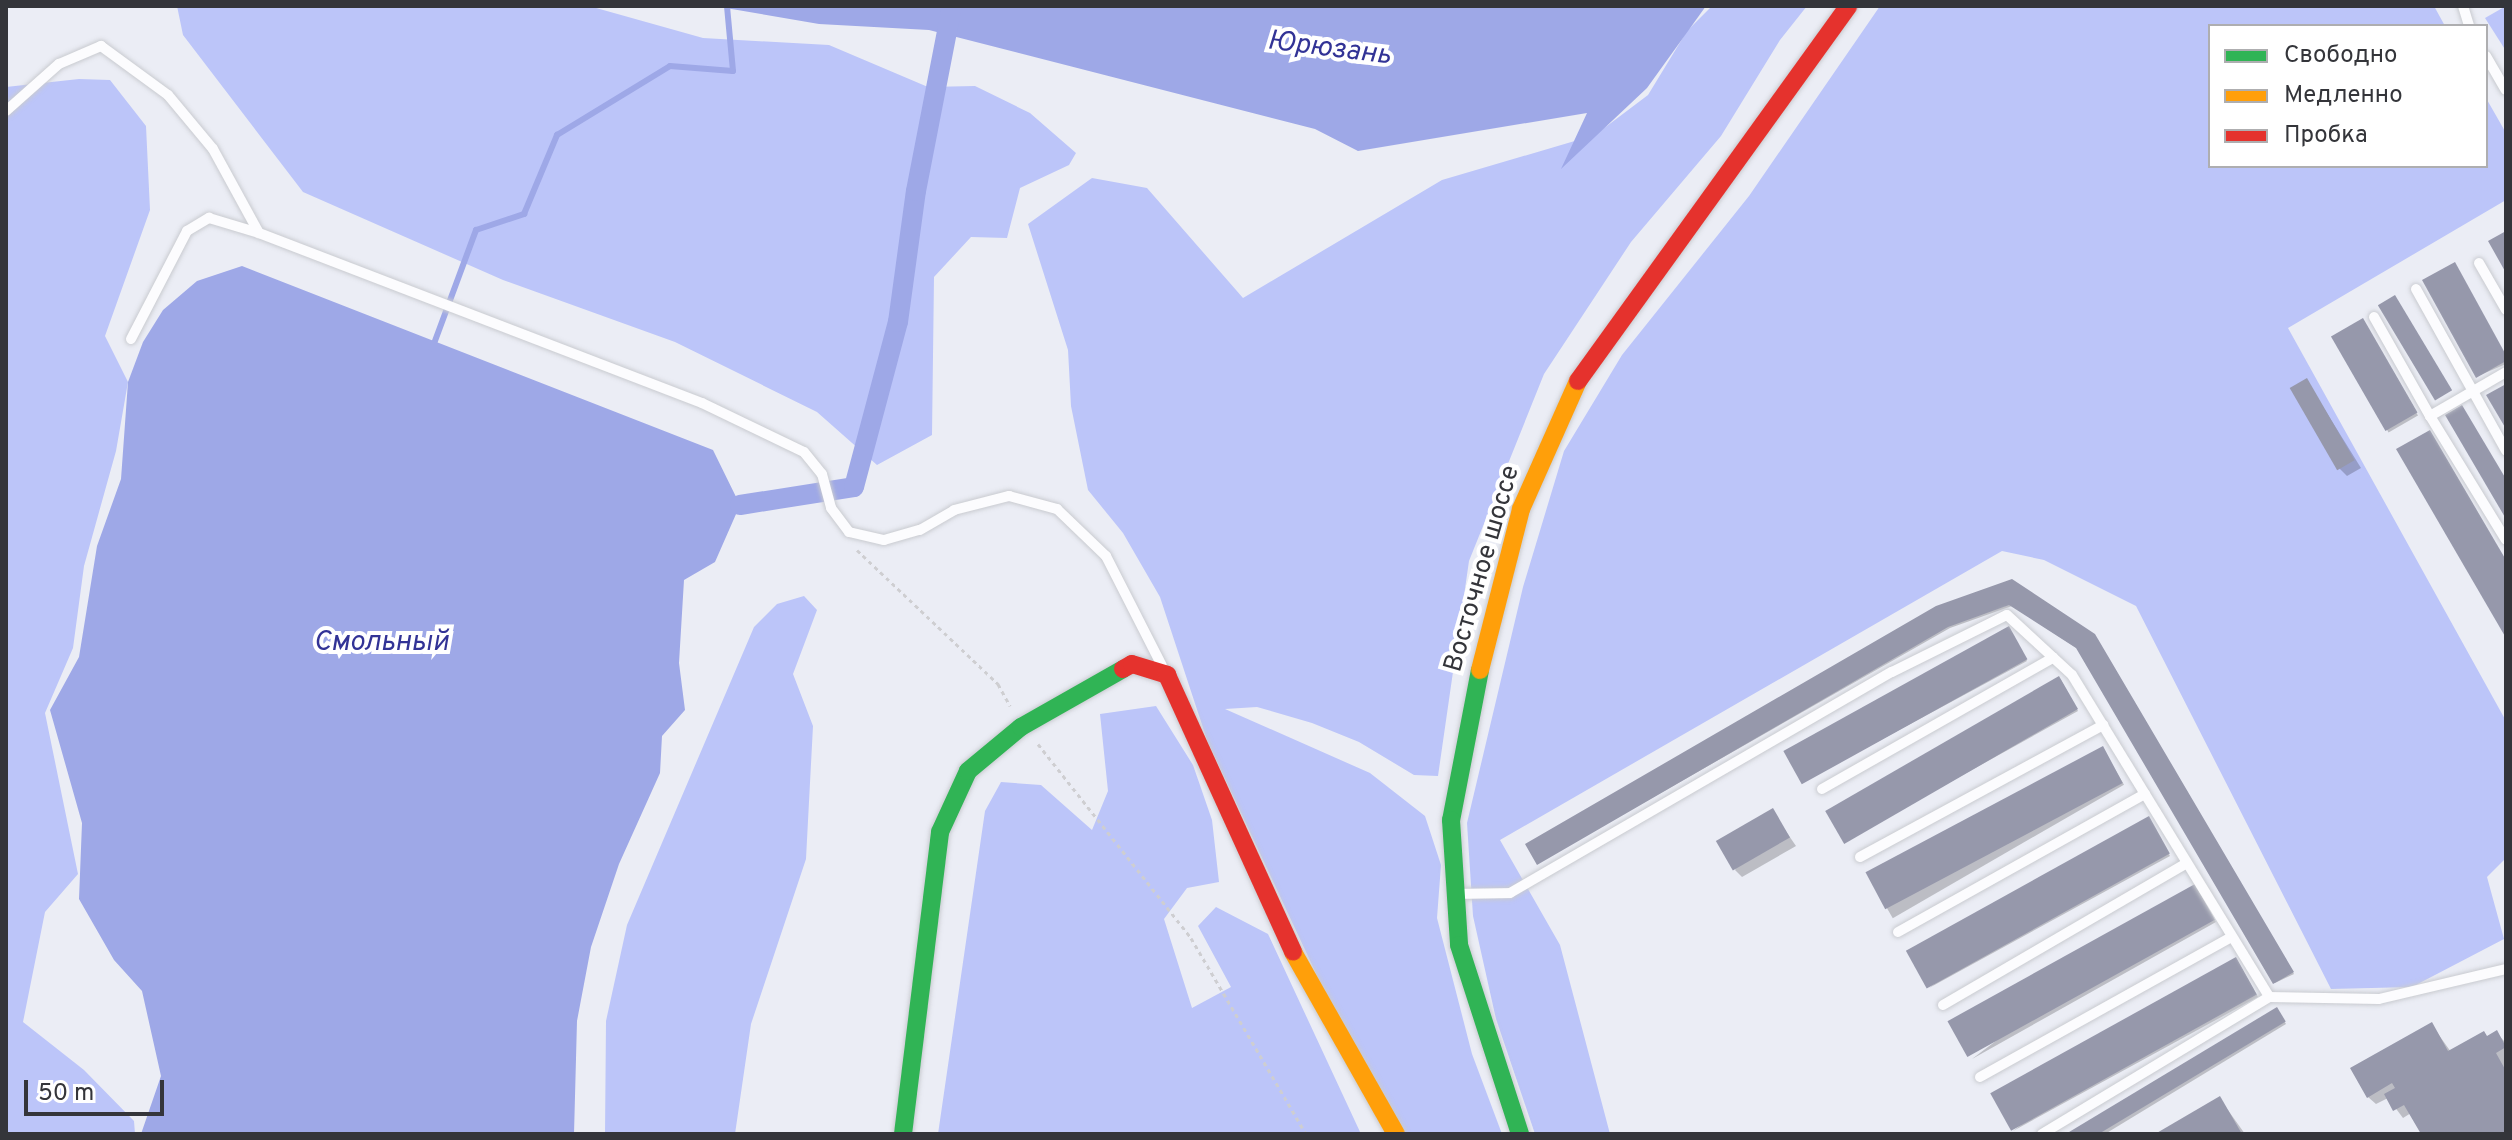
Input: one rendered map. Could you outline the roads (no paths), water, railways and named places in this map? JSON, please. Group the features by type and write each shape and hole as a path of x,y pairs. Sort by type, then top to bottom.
{"main road":[{"name":"Восточное шоссе","path":"1520,1134 1459,945 1451,820 1470,709 1521,509 1567,396 1848,6"},
{"path":"903,1134 940,832 968,771 1021,727 1132,664 1167,675 1302,972 1396,1134"}],"lane":[{"path":"6,111 59,64 101,46 168,95 213,149 259,233"},
{"path":"2488,59 2506,90"},
{"path":"131,339 187,231 209,218 259,233 702,403 804,452 822,474 831,508 849,532 884,540 920,530 954,510 1009,496 1057,509 1106,556 1167,675"},
{"path":"2479,263 2506,310"},
{"path":"2416,289 2506,451"},
{"path":"2374,317 2506,540"},
{"path":"2430,416 2506,372"},
{"path":"1458,894 1510,893 1969,630 2007,615 2072,675 2269,997"},
{"path":"1822,789 2053,658"},
{"path":"1860,857 2103,725"},
{"path":"1898,932 2145,794"},
{"path":"1943,1005 2187,863"},
{"path":"1980,1077 2232,937"},
{"path":"2042,1134 2269,997 2379,999 2506,969"}],"water":[{"name":"Юрюзань","path":"714,6 1706,6 1647,88 1561,169 1587,113 1358,151 1315,129 929,30 819,24"},
{"name":"Смольный","path":"242,266 713,450 740,505 715,562 684,580 679,663 685,710 662,736 660,773 619,864 591,947 577,1021 574,1134 141,1134 161,1076 142,991 114,960 79,899 82,823 50,710 79,657 97,546 121,479 128,382 143,342 163,310 197,281"}],"waterway":[{"name":"Смольный","path":"432,349 476,230 524,214 557,135 670,66 733,71 727,6"},
{"path":"740,505 854,487 898,322 916,191 952,6"}]}
